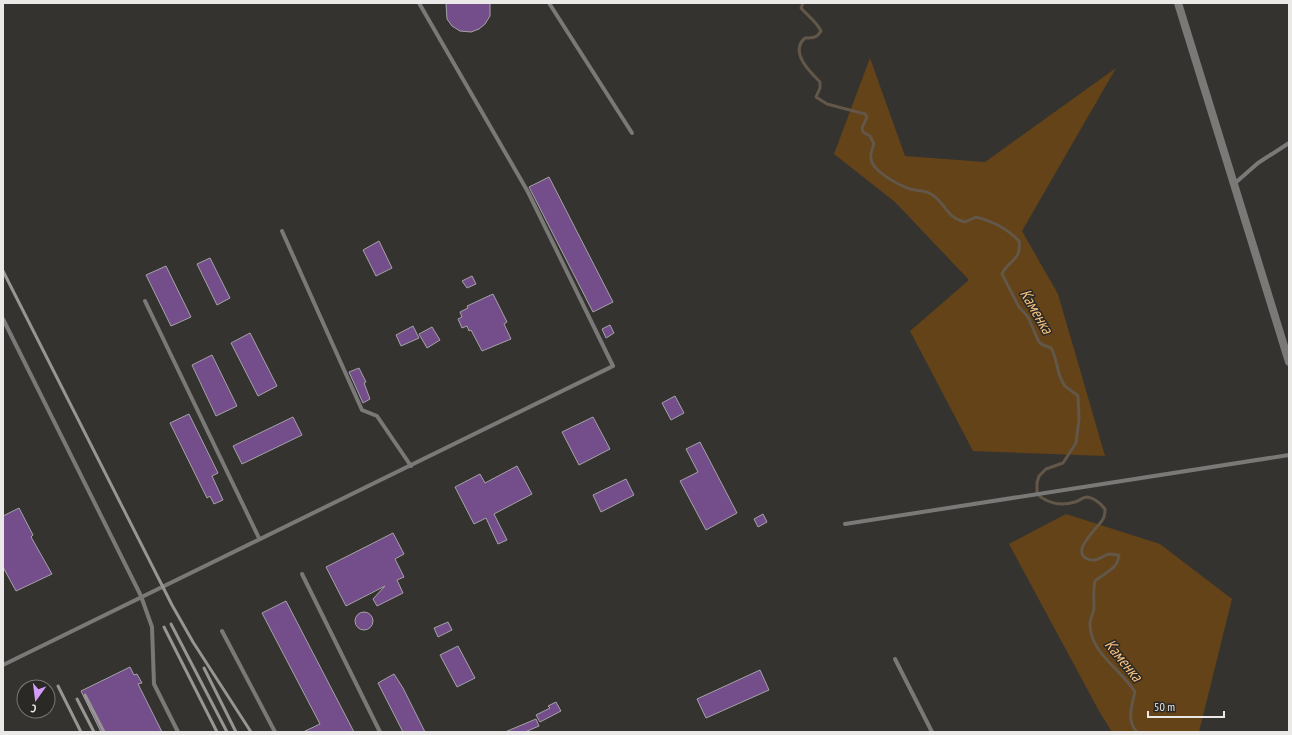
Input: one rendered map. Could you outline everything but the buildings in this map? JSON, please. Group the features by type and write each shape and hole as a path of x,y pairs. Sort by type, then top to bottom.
{"street":[{"path":"1178,3 1289,362"}],"lane":[{"path":"3,665 259,538 411,466 613,366 528,192 419,3"},
{"path":"549,3 632,133"},
{"path":"1234,185 1258,163 1289,143"},
{"path":"282,231 362,410 377,416 411,466"},
{"path":"145,301 259,538"},
{"path":"3,319 141,596 152,627 154,684 178,732"},
{"path":"845,524 1289,455"},
{"path":"302,574 380,732"},
{"path":"222,631 275,732"},
{"path":"896,659 932,732"}],"shaded area":[{"path":"870,58 905,156 985,162 1116,68 1022,231 1058,294 1105,456 973,451 910,331 969,280 895,202 834,154"},
{"path":"1066,514 1160,544 1232,599 1199,732 1112,732 1099,711 1009,544"}],"waterway":[{"name":"Каменка","path":"803,3 801,8 814,21 821,31 814,37 805,38 799,49 803,62 820,82 820,88 816,97 827,104 865,114 867,117 862,128 863,132 870,136 874,144 871,155 871,161 874,166 885,176 899,184 910,189 924,191 931,194 950,214 959,220 965,222 976,217 988,221 1005,229 1019,241 1017,257 1002,274 1019,307 1028,317 1038,340 1041,344 1051,348 1062,382 1078,396 1079,419 1076,443 1063,463 1046,469 1039,476 1037,483 1037,494 1050,502 1060,504 1070,503 1087,497 1098,502 1105,509 1104,518 1086,541 1082,553 1085,557 1092,560 1097,560 1109,554 1119,555 1114,567 1095,581 1094,609 1090,620 1091,634 1095,644 1107,660 1135,692 1131,707 1131,718 1137,732"}],"railway":[{"path":"3,271 172,605 193,642 251,732"},
{"path":"171,624 227,732"},
{"path":"164,627 217,732"},
{"path":"204,668 236,732"},
{"path":"58,686 81,732"},
{"path":"85,695 104,732"},
{"path":"77,699 94,732"}]}
